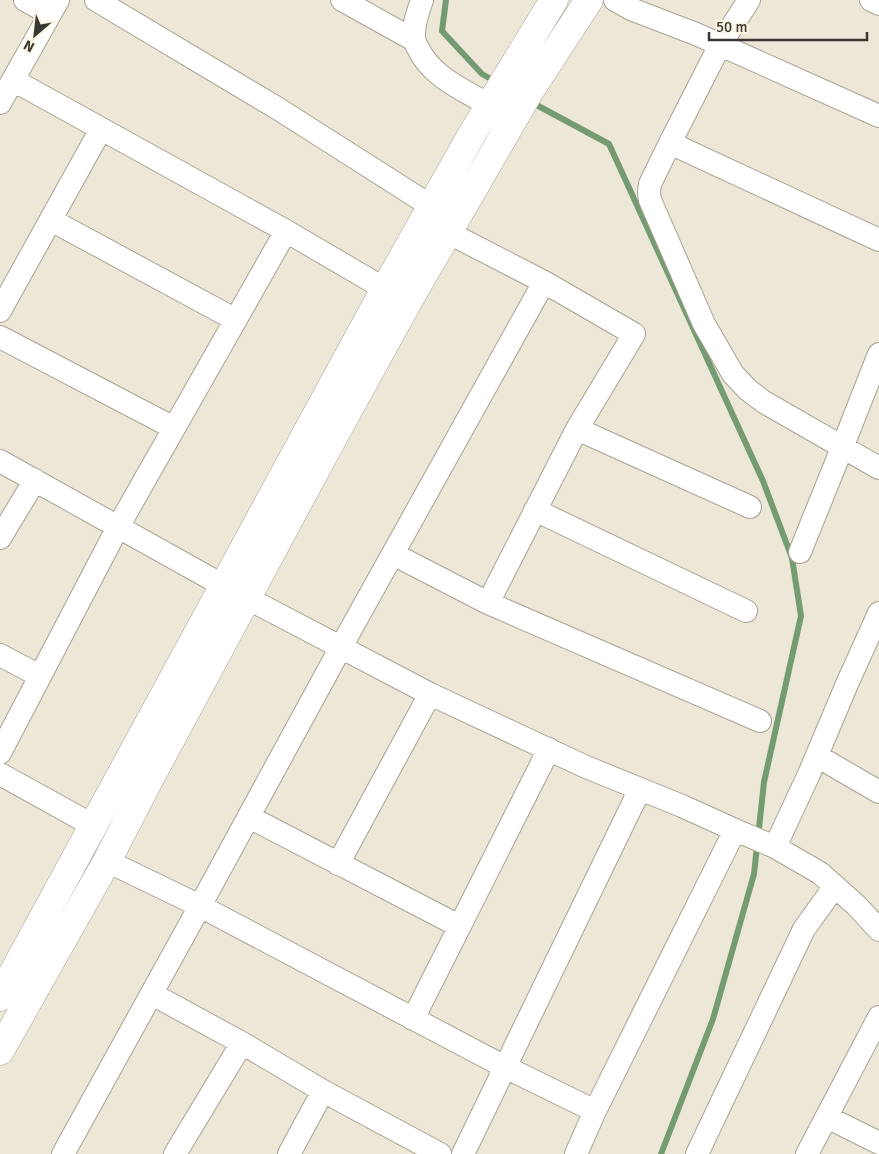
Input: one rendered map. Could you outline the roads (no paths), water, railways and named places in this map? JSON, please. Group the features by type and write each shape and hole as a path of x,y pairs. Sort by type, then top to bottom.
{"street":[{"path":"0,104 54,7 25,0"},
{"path":"96,0 277,108 432,206"},
{"path":"342,0 414,40"},
{"path":"422,0 414,24 414,40 420,54 428,65 443,78 498,92"},
{"path":"0,1052 106,861 385,289 472,134 554,0"},
{"path":"0,997 94,826 236,592 526,98 589,0"},
{"path":"615,0 631,9 696,34 879,116"},
{"path":"750,0 720,45 670,143 650,184 650,200 704,324 732,374 758,398 879,468"},
{"path":"13,80 286,231 385,289"},
{"path":"0,311 100,129"},
{"path":"670,143 879,240"},
{"path":"51,220 236,320"},
{"path":"0,753 118,527 286,231"},
{"path":"448,233 544,282 634,334 577,429 488,603"},
{"path":"63,1154 544,282"},
{"path":"0,338 174,428"},
{"path":"800,552 879,354"},
{"path":"577,429 750,507"},
{"path":"0,461 236,592 430,694 586,767 754,838 820,873 857,906 879,930"},
{"path":"0,538 35,480"},
{"path":"535,510 746,611"},
{"path":"393,554 488,603 760,721"},
{"path":"576,1154 596,1111 754,838 817,756 879,613"},
{"path":"0,654 40,676"},
{"path":"338,864 430,694"},
{"path":"412,1019 549,749"},
{"path":"817,756 879,792"},
{"path":"0,774 94,826"},
{"path":"463,1154 640,789"},
{"path":"249,818 459,926"},
{"path":"106,861 200,906 505,1068 596,1111"},
{"path":"697,1154 804,929 835,886"},
{"path":"152,994 440,1154"},
{"path":"807,1154 879,1017"},
{"path":"181,1152 242,1043"},
{"path":"289,1154 324,1091"},
{"path":"827,1117 879,1143"}],"waterway":[{"path":"446,0 442,31 482,74 496,82"},
{"path":"531,102 609,144 763,481 792,558 801,616 764,782 754,874 713,1019 661,1154"}]}
